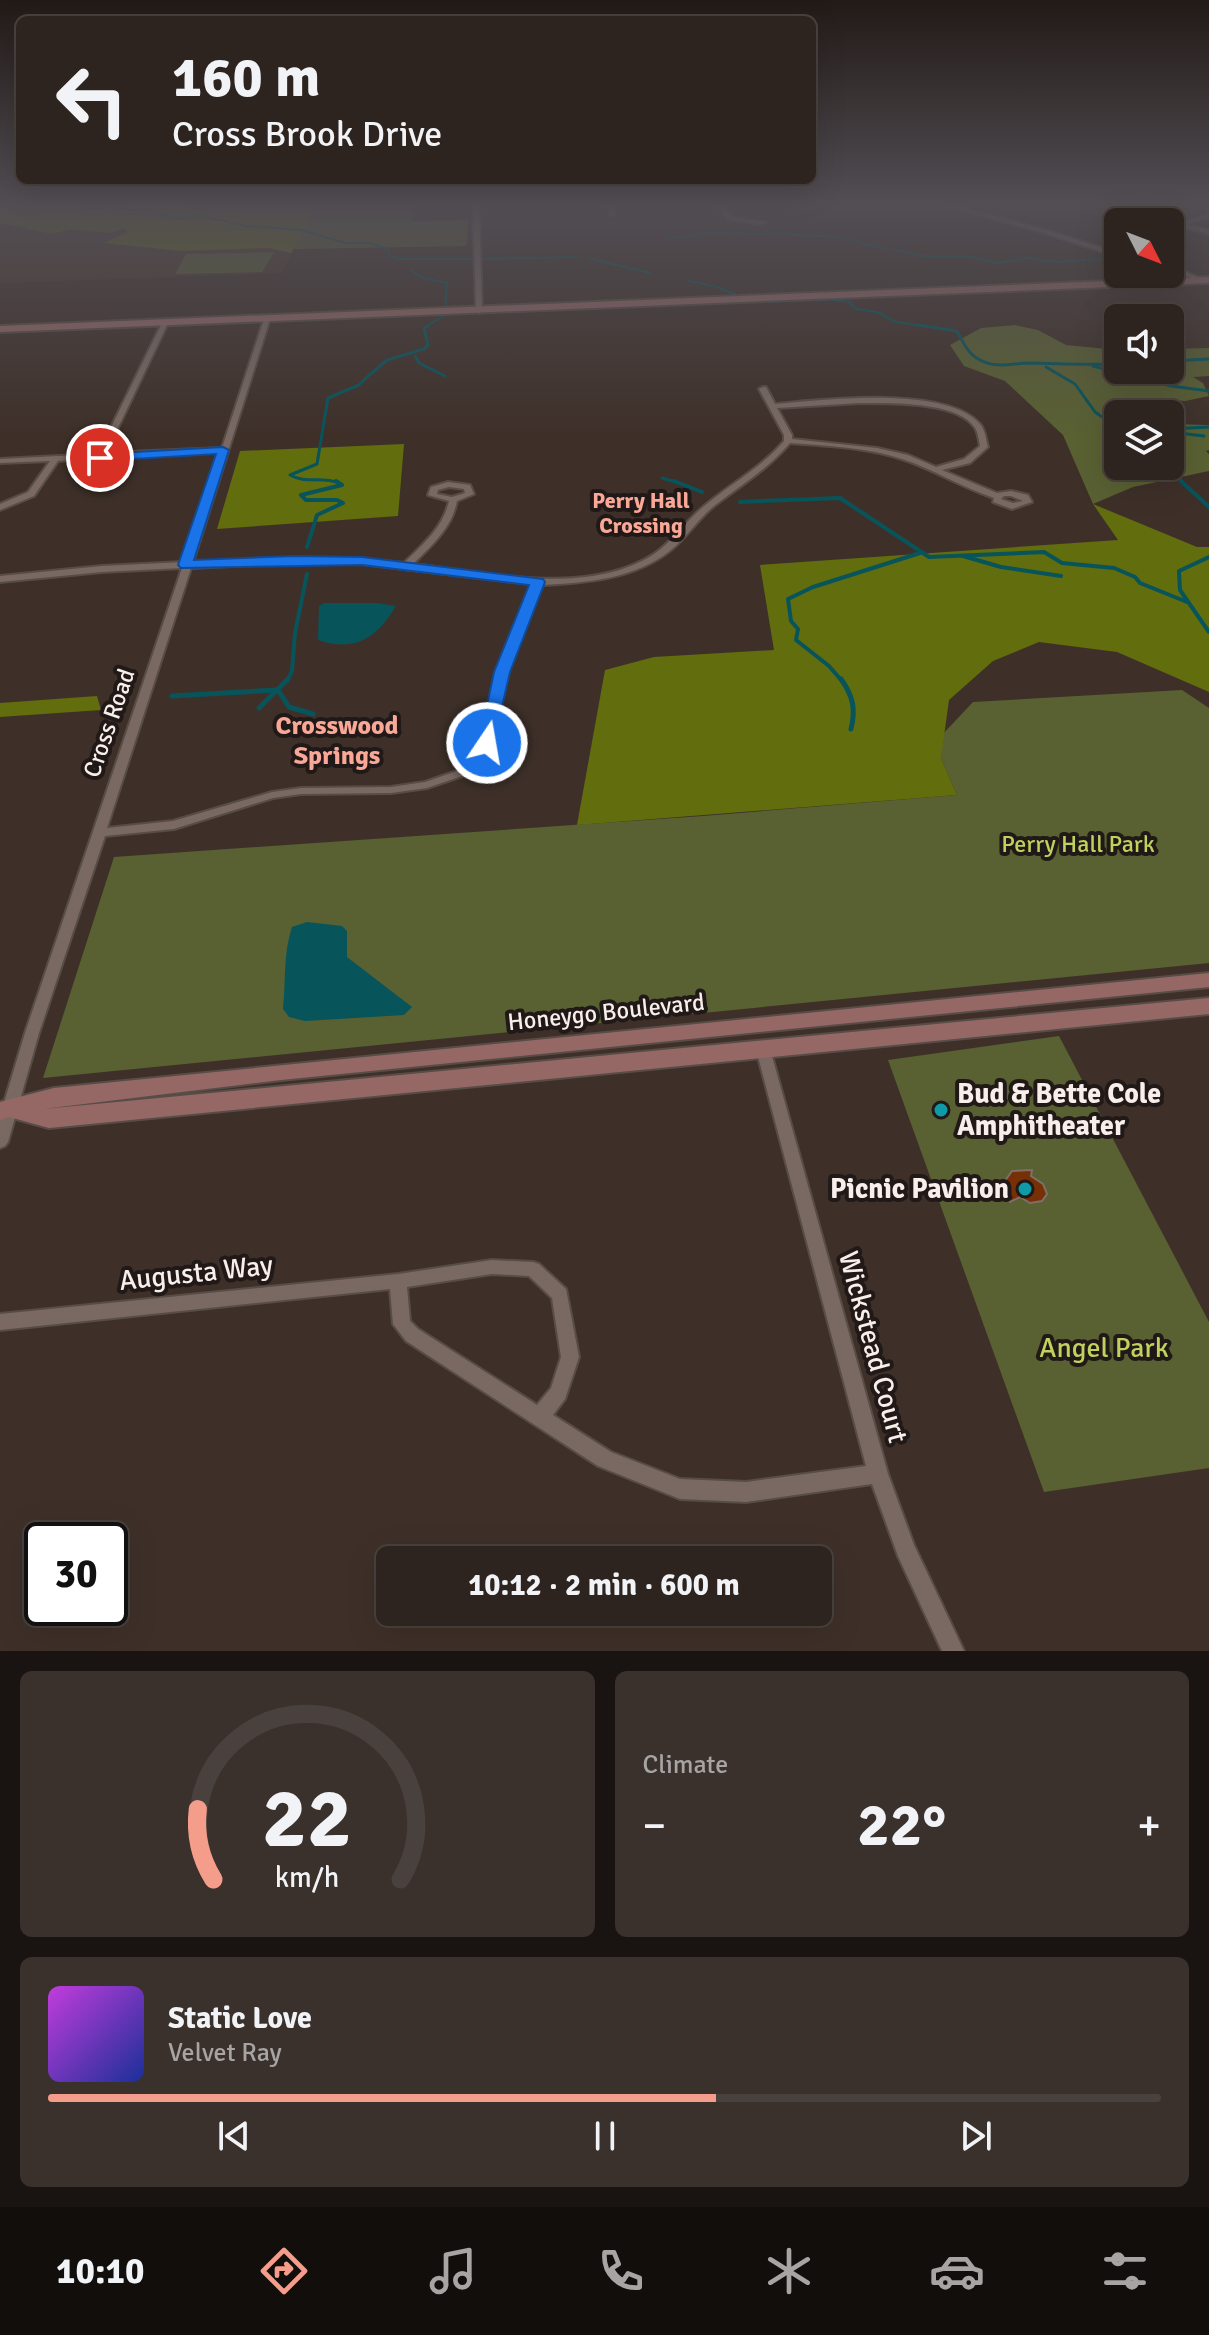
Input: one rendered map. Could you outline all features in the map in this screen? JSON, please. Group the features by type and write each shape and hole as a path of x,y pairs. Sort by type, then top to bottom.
{"street":[{"path":"478,280 479,311"},
{"path":"0,329 1104,284"},
{"name":"Cross Road","path":"0,1142 6,1110 267,319"},
{"path":"100,458 165,323"},
{"path":"0,579 102,569 294,560 407,565 538,582 591,578 622,571 669,547 689,522 777,456 788,441 786,429 763,389"},
{"path":"773,406 921,401 960,410 978,427 984,447 967,461 934,470"},
{"path":"788,441 879,451 997,496"},
{"path":"0,461 222,453"},
{"path":"0,507 31,494 55,459"},
{"path":"407,565 443,526 452,512 453,500"},
{"path":"98,833 174,825 272,795 301,791 391,790 427,785 461,773 473,764 487,743 502,672 538,582"},
{"name":"Honeygo Boulevard","path":"6,1110 54,1097 265,1074 1209,980"},
{"path":"6,1110 49,1119 1209,1006"},
{"name":"Wickstead Court","path":"763,1049 878,1474 905,1549 953,1651"},
{"name":"Augusta Way","path":"0,1322 398,1281 511,1266 533,1269 560,1294 570,1357 559,1393 540,1416"},
{"path":"398,1281 402,1324 412,1335 605,1459 680,1489 746,1492 878,1474"}],"shaded area":[{"path":"0,280 83,280 0,283"}],"green space":[{"path":"1015,325 1038,330 1066,345 1104,349 1104,384 1184,384 1184,349 1209,348 1209,376 1193,377 1203,383 1209,396 1185,401 1137,398 1104,400 1104,480 1166,480 1133,487 1093,504 1063,435 1005,381 964,366 950,345 981,328"},
{"path":"1184,424 1209,425 1209,450 1206,451 1209,454 1209,471 1184,476"},
{"path":"404,444 398,516 217,529 240,451"},
{"path":"1093,504 1197,547 1209,547 1209,692 1117,652 1039,642 993,661 949,700 941,758 957,795 577,825 605,670 654,657 774,650 760,565 1118,540"},
{"name":"Perry Hall Park","path":"1182,690 1209,708 1209,963 43,1078 114,857 957,795 941,758 942,735 973,702"},
{"path":"97,696 101,710 0,717 0,703"},
{"name":"Angel Park","path":"1059,1036 1209,1322 1209,1468 1044,1492 888,1060"}],"water":[{"path":"324,603 396,606 373,634 364,640 344,645 318,640 319,606"},
{"path":"307,922 342,926 347,931 347,957 412,1007 404,1015 305,1021 289,1017 283,1009 287,947 292,927"}],"building":[{"name":"Picnic Pavilion","path":"1032,1170 1031,1176 1043,1184 1047,1194 1042,1201 1030,1203 1020,1197 1010,1202 1002,1185 1012,1171"}],"waterway":[{"path":"433,280 447,283 445,311"},
{"path":"689,281 718,287 752,302 827,300"},
{"path":"833,300 849,302 856,309 877,312 896,322 931,327"},
{"path":"425,327 447,314"},
{"path":"372,373 387,360 424,349 428,345 424,328 429,325"},
{"path":"918,325 931,327"},
{"path":"931,327 957,331 972,354 992,364 1104,364"},
{"path":"415,356 419,363 445,376"},
{"path":"1184,360 1209,359"},
{"path":"1093,366 1171,386 1209,391"},
{"path":"1046,367 1075,384 1095,412 1104,418"},
{"path":"339,483 290,475 317,464 328,398 359,385 370,374"},
{"path":"1184,428 1209,427"},
{"path":"1184,434 1204,436"},
{"path":"662,478 679,483"},
{"path":"674,481 702,492"},
{"path":"1183,482 1209,507"},
{"path":"307,547 317,515 343,503 337,500 306,500 301,495 342,485 339,483"},
{"path":"740,502 840,498 929,557 1044,552 1062,563 1114,568 1135,577 1140,583 1187,602"},
{"path":"842,681 829,666 796,640 798,629 791,621 788,599 813,587 920,553"},
{"path":"963,556 1001,567 1061,576"},
{"path":"1209,557 1179,571 1180,590 1209,632"},
{"path":"288,679 292,671 295,633 307,574"},
{"path":"277,690 288,679"},
{"path":"841,679 852,703 851,729"},
{"path":"172,696 277,690"},
{"path":"259,708 277,690"},
{"path":"278,690 289,707 313,714"}],"place":[{"name":"Bud & Bette Cole Amphitheater","path":"941,1110"},
{"name":"Picnic Pavilion","path":"1025,1189"}],"district":[{"name":"Perry Hall Crossing","path":"641,512"},
{"name":"Crosswood Springs","path":"337,741"}],"route":[{"path":"100,458 223,450 185,565 294,560 362,561 538,582 502,672 487,743"}]}
